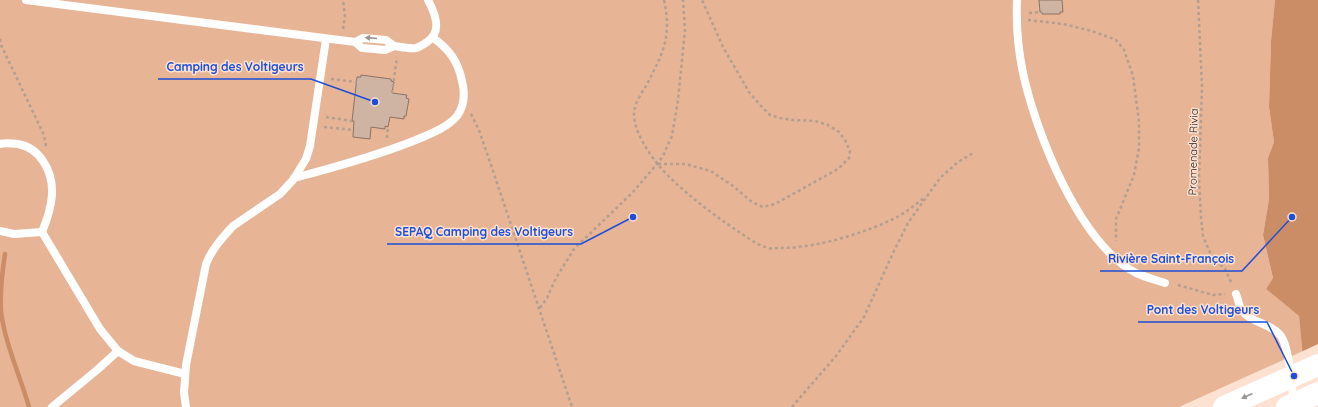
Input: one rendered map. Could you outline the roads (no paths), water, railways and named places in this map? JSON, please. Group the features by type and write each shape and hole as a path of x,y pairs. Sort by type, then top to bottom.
{"highway":[{"path":"1224,407 1318,365"},
{"path":"1287,407 1318,393"}],"lane":[{"path":"26,0 356,42 362,48 385,50 394,46 417,48 429,41 436,29 437,24 428,0"},
{"path":"1017,0 1017,18 1022,65 1034,115 1054,164 1073,203 1094,234 1108,251 1136,272 1165,283"},
{"path":"294,178 352,163 396,148 438,131 456,117 463,104 464,91 460,73 447,49 432,37"},
{"path":"186,407 184,393 185,374 202,281 210,255 217,244 233,226 280,194 294,178 306,159 310,146 326,39"},
{"path":"0,144 4,142 26,145 39,154 48,168 52,181 53,196 49,215 42,232"},
{"path":"0,231 14,234 42,232"},
{"path":"42,232 100,329 118,351 134,361 185,374"},
{"path":"1236,294 1241,308 1246,314 1254,320 1276,331 1285,343 1294,407"},
{"path":"52,407 118,351"}],"waterway":[{"path":"5,254 1,312 9,348 29,407"}],"place":[{"name":"Camping des Voltigeurs","path":"375,102"},
{"name":"SEPAQ Camping des Voltigeurs","path":"633,217"},
{"name":"Rivière Saint-François","path":"1292,217"},
{"name":"Pont des Voltigeurs","path":"1294,376"}]}
